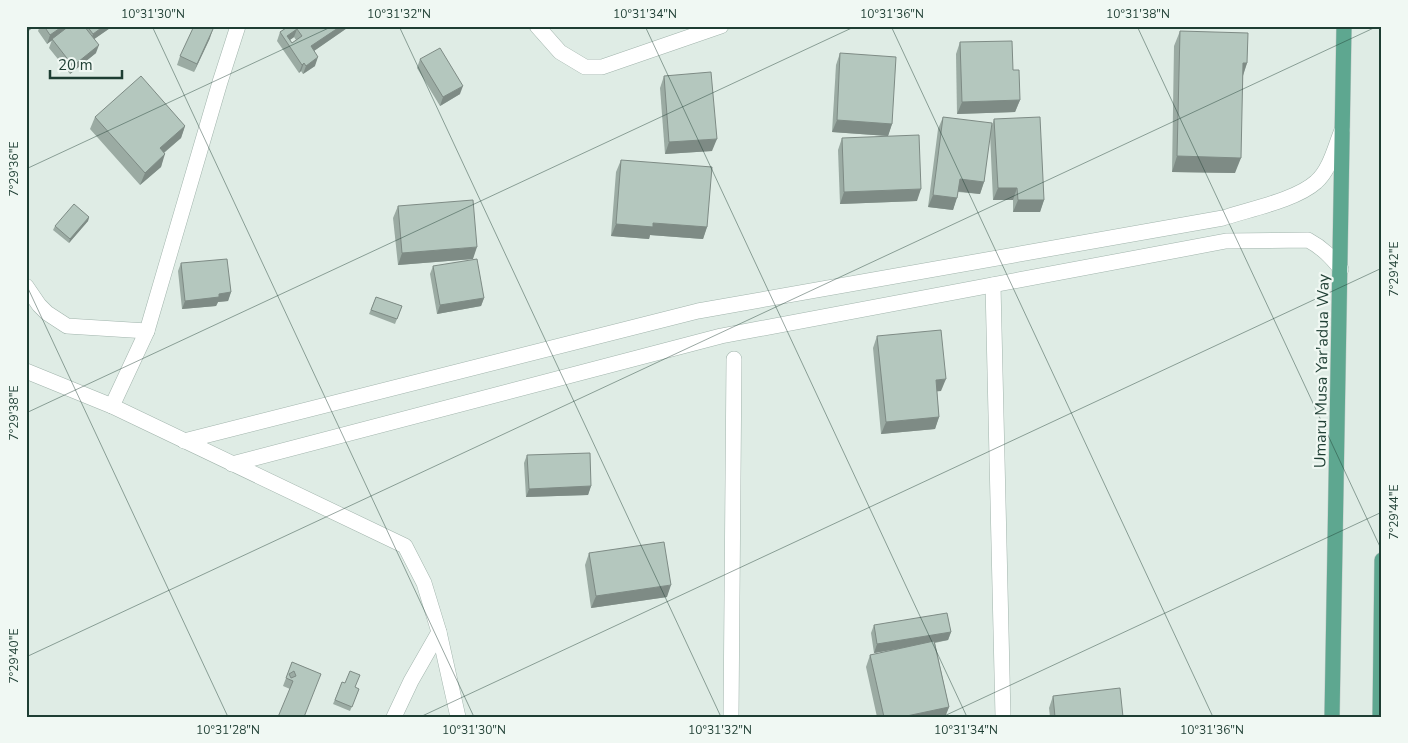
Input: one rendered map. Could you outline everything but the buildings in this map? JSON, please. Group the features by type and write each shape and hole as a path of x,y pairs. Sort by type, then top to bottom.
{"main road":[{"name":"Umaru Musa Yar'adua Way","path":"1332,717 1344,26"},
{"path":"1380,717 1382,560"}],"street":[{"path":"112,406 147,331 238,26"},
{"path":"537,26 560,52 585,67 602,67 721,26"},
{"path":"184,441 698,311 1223,218 1298,194 1317,181 1326,168 1342,129"},
{"path":"232,464 722,336 1226,241 1308,240 1330,254 1341,269"},
{"path":"993,285 1003,717"},
{"path":"26,286 47,313 67,326 147,331"},
{"path":"731,717 734,359"},
{"path":"26,371 112,406 405,546 424,583 439,632 458,717"},
{"path":"394,717 411,681 439,632"}]}
